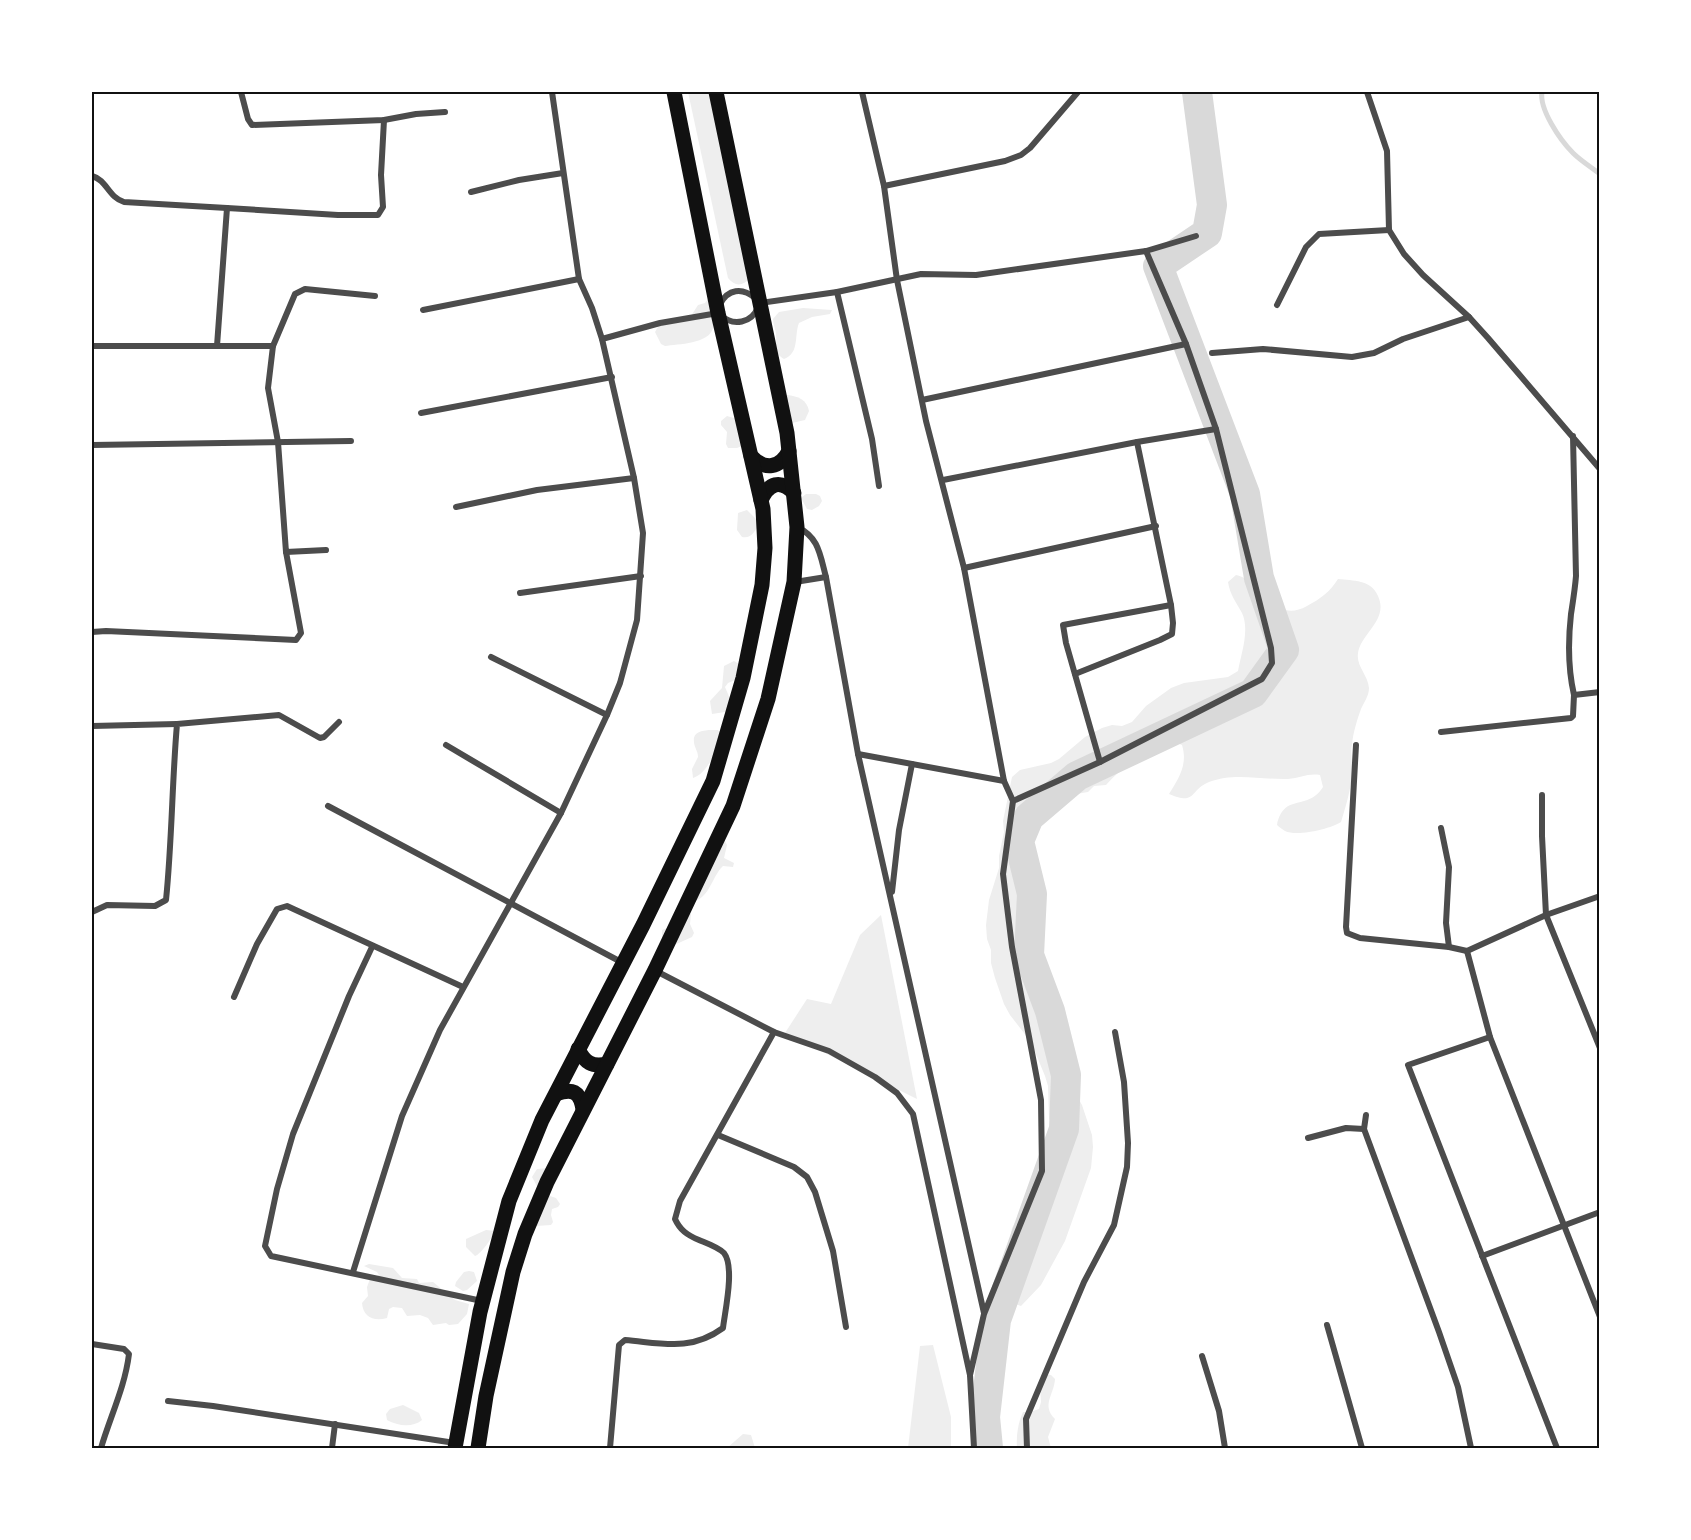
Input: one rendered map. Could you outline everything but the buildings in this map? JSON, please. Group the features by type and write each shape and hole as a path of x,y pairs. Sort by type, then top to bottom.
{"main road":[{"path":"455,1446 483,1301 509,1201 542,1120 643,925 713,782 729,732 754,630 762,585 765,548 761,500 718,313 674,92"},
{"path":"478,1449 486,1396 513,1272 525,1234 547,1182 655,970 733,806 768,699 794,582 797,527 787,433 716,92"},
{"path":"752,456 758,464 768,466 785,459 789,450"},
{"path":"761,500 766,490 773,485 783,485 794,493"},
{"path":"578,1049 584,1060 591,1064 598,1066 607,1064"},
{"path":"556,1094 566,1090 574,1092 582,1099 583,1109"}],"street":[{"path":"241,92 248,119 252,125 384,120 445,112"},
{"path":"353,1272 402,1116 440,1030 561,813 620,683 637,620 643,533 634,478 612,377 592,308 579,279 552,92"},
{"path":"862,92 884,186 897,280 922,400 964,568 1004,781 1013,801 1003,874 1012,947 1041,1100 1042,1171 984,1314 970,1375"},
{"path":"884,186 1021,155 1030,148 1078,92"},
{"path":"1367,92 1388,151 1389,230 1404,254 1423,275 1469,317 1599,469"},
{"path":"92,176 100,178 112,195 124,202 338,215 378,215 383,207 381,175 384,120"},
{"path":"471,192 519,180 563,173"},
{"path":"217,346 227,208"},
{"path":"1277,305 1306,247 1319,234 1389,230"},
{"path":"759,303 837,292 921,274 976,275 1146,251 1196,236"},
{"path":"1013,801 1100,762 1262,679 1272,663 1271,648 1216,429 1186,344 1146,251"},
{"path":"423,310 579,279"},
{"path":"92,632 297,640 301,633 286,552 278,442 268,388 273,346 295,294 299,291 305,289 375,296"},
{"path":"718,313 720,304 730,292 739,290 747,292 759,303"},
{"path":"837,292 872,439 879,486"},
{"path":"718,313 725,319 742,322 756,312 759,303"},
{"path":"602,339 660,323 718,313"},
{"path":"1212,353 1263,349 1352,357 1374,353 1402,339 1469,317"},
{"path":"922,400 1186,344"},
{"path":"92,346 273,346"},
{"path":"421,413 612,377"},
{"path":"943,480 1216,429"},
{"path":"1441,732 1573,716 1574,695 1569,671 1571,613 1575,599 1576,576 1573,436"},
{"path":"92,446 351,441"},
{"path":"1075,674 1172,633 1171,605 1137,442"},
{"path":"456,507 537,490 634,478"},
{"path":"964,568 1156,526"},
{"path":"797,527 809,532 814,540 826,577 858,754 984,1314"},
{"path":"286,552 326,550"},
{"path":"520,593 641,576"},
{"path":"794,582 826,577"},
{"path":"1100,762 1063,625 1171,605"},
{"path":"491,657 607,715"},
{"path":"1574,695 1599,692"},
{"path":"92,726 177,724 279,715 320,738 324,737 339,722"},
{"path":"92,912 107,905 147,907 155,906 166,900 177,724"},
{"path":"1356,745 1347,933 1360,938 1467,951 1546,915 1599,896"},
{"path":"446,746 561,813"},
{"path":"858,754 1004,781"},
{"path":"891,899 899,830 912,764"},
{"path":"1542,795 1546,915 1599,1048"},
{"path":"328,806 622,963"},
{"path":"1441,828 1449,867 1446,922 1449,948"},
{"path":"234,997 276,909 287,906 463,987"},
{"path":"372,947 349,996 293,1134 277,1189 266,1246 271,1256 483,1301"},
{"path":"1467,951 1490,1037 1599,1317"},
{"path":"655,970 774,1032 829,1051 875,1077 897,1093 913,1114 970,1375 974,1449"},
{"path":"610,1449 619,1345 624,1340 675,1345 691,1343 709,1338 723,1328 729,1287 728,1259 722,1251 690,1236 678,1227 675,1219 680,1201 774,1032"},
{"path":"1027,1449 1026,1419 1084,1282 1114,1225 1127,1167 1128,1143 1124,1082 1115,1032"},
{"path":"1490,1037 1408,1065 1557,1449"},
{"path":"1366,1115 1364,1129 1458,1387 1471,1449"},
{"path":"1308,1138 1346,1128 1364,1129"},
{"path":"718,1135 794,1167 807,1177 815,1192 833,1251 846,1327"},
{"path":"1482,1256 1599,1212"},
{"path":"1327,1325 1362,1449"},
{"path":"92,1344 124,1348 129,1354 118,1403 100,1449"},
{"path":"1202,1356 1219,1411 1225,1449"},
{"path":"168,1401 335,1424 455,1446"},
{"path":"332,1449 335,1424"}],"shaded area":[{"path":"688,92 712,92 750,278 742,284 733,283 728,278"},
{"path":"708,299 713,328 706,337 692,342 665,346 661,344 655,332 659,325 683,322 691,316 698,305 705,303"},
{"path":"803,308 832,310 830,314 812,317 799,323 792,353 784,359 777,351 773,319 779,312"},
{"path":"787,395 804,401 809,411 805,420 792,423 783,397"},
{"path":"727,416 737,419 742,446 728,448 726,444 727,432 721,425 721,421"},
{"path":"806,494 820,496 822,501 819,506 812,510 807,509 801,498"},
{"path":"747,510 759,525 750,536 742,537 737,530 738,513"},
{"path":"1236,575 1255,585 1277,606 1286,610 1307,606 1320,598 1338,579 1371,586 1378,596 1380,612 1358,653 1369,691 1353,736 1351,779 1345,810 1341,822 1313,831 1290,833 1277,825 1280,815 1290,805 1310,799 1317,794 1323,787 1320,775 1288,779 1228,777 1203,785 1189,798 1169,794 1183,765 1184,752 1182,745 1177,743 1134,761 1116,774 1106,785 1094,786 1088,792 1047,799 1039,806 1032,833 1028,885 1029,908 1040,959 1050,1049 1082,1105 1092,1135 1093,1147 1091,1168 1065,1241 1041,1285 1021,1306 1010,1302 1007,1298 1005,1263 1012,1228 1028,1200 1044,1182 1054,1151 1045,1076 1031,1042 1004,1004 991,963 991,950 987,939 989,900 999,868 1004,832 1003,821 1012,777 1020,770 1059,759 1085,737 1102,728 1112,725 1122,726 1132,722 1146,706 1171,688 1184,683 1228,677 1238,671 1245,627 1242,613 1228,582"},
{"path":"734,661 739,664 735,680 725,687 731,701 725,712 712,714 710,701 722,688 724,666"},
{"path":"718,730 723,735 715,753 703,771 693,778 692,769 698,757 694,738 698,732"},
{"path":"724,839 727,845 724,858 734,863 733,867 723,866 706,893 692,902"},
{"path":"687,911 691,914 690,924 694,933 692,937 672,946 662,939 662,930 671,927"},
{"path":"881,915 917,1099 785,1033 807,999 831,1004 860,935"},
{"path":"549,1168 548,1193 560,1204 552,1209 553,1222 551,1225 536,1226 538,1188 532,1177 537,1169"},
{"path":"486,1230 495,1231 475,1256 466,1247 466,1239"},
{"path":"369,1264 393,1268 402,1278 417,1279 419,1283 433,1282 455,1300 469,1304 467,1314 458,1324 449,1325 446,1323 433,1325 428,1318 420,1315 407,1316 402,1308 393,1307 389,1309 387,1318 370,1317 364,1312 362,1303 368,1296 367,1287 370,1279 379,1275 364,1266"},
{"path":"464,1272 474,1272 477,1281 463,1291 455,1286 456,1282"},
{"path":"933,1345 951,1417 951,1448 908,1448 920,1346"},
{"path":"1045,1374 1055,1379 1049,1400 1049,1409 1055,1419 1048,1437 1051,1448 1017,1448 1021,1416 1023,1412 1039,1409 1040,1388"},
{"path":"403,1405 419,1413 422,1420 405,1425 387,1420 386,1414 390,1409"},
{"path":"743,1434 751,1435 755,1448 727,1448"}],"waterway":[{"path":"988,1448 985,1417 996,1320 1064,1129 1066,1075 1050,1011 1029,955 1032,894 1019,841 1029,817 1077,776 1253,693 1284,650 1259,578 1245,494 1158,266 1207,233 1212,205 1197,92"},
{"path":"1542,92 1547,115 1562,140 1576,156 1600,174"}]}
